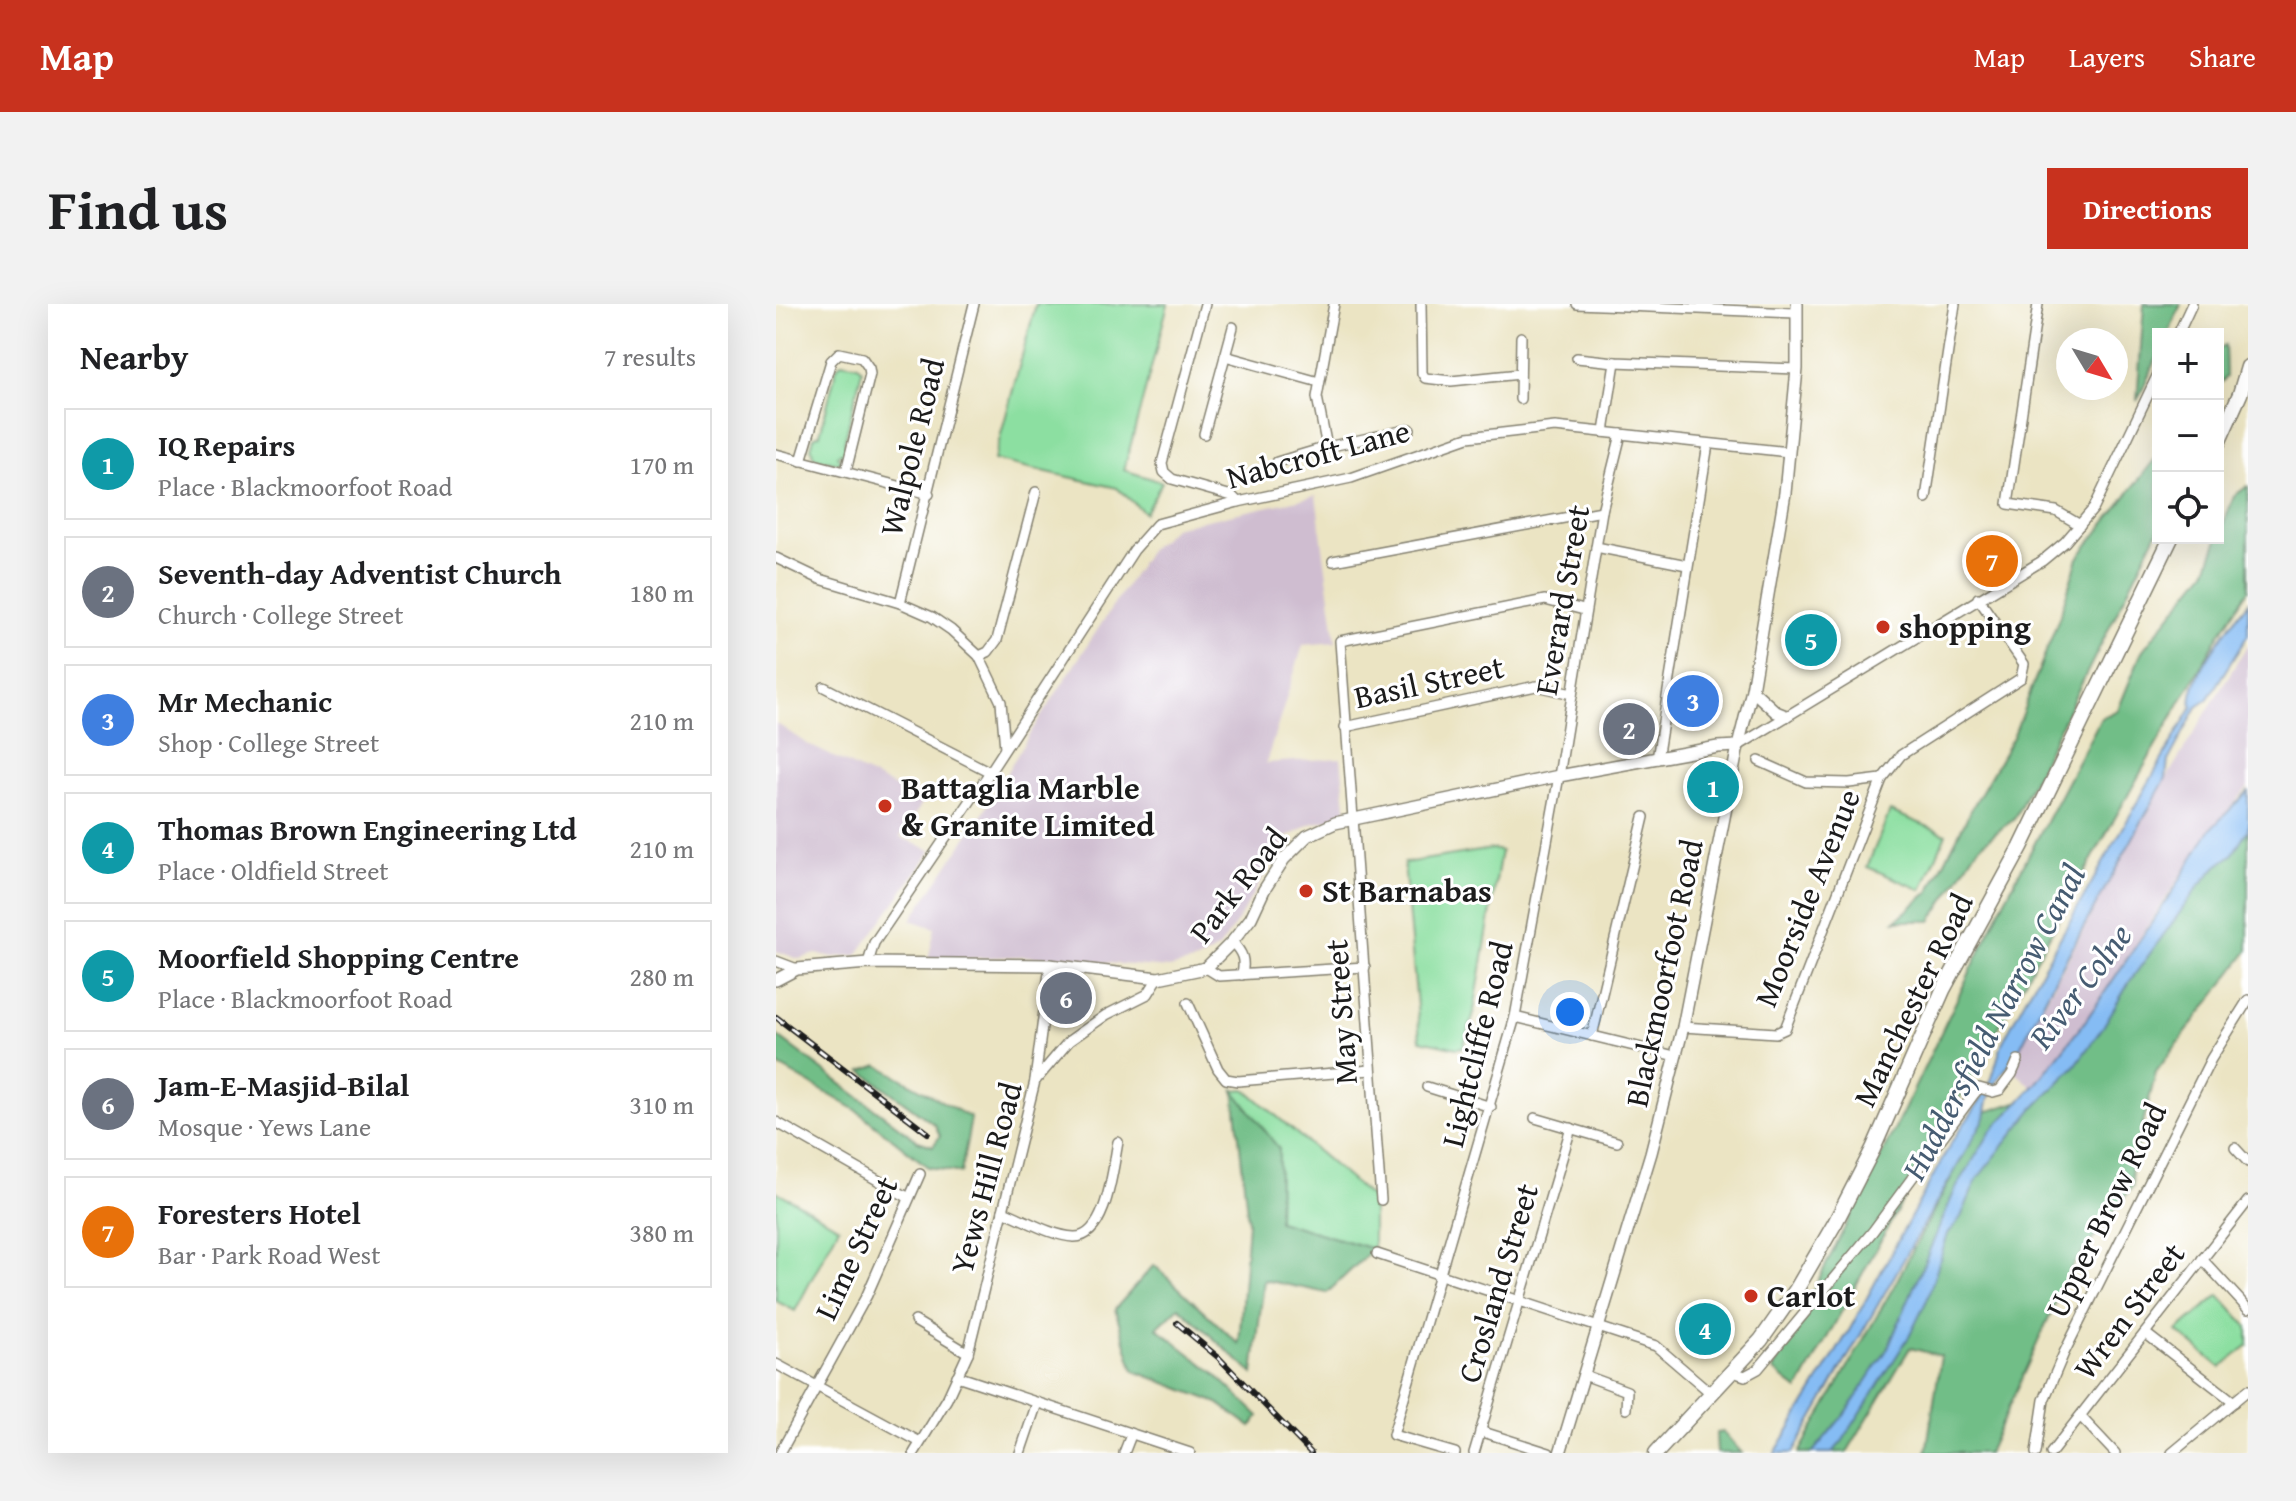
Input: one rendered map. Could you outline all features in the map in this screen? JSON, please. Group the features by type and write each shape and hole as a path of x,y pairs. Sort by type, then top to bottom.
{"main road":[{"path":"2224,430 2248,367"},
{"name":"Manchester Road","path":"1656,1453 1761,1340 1796,1290 1855,1186 1933,1011 2021,847 2168,544"}],"street":[{"name":"Walpole Road","path":"900,603 974,304"},
{"path":"1205,304 1162,463 1164,472 1172,479 1232,496 1238,502"},
{"path":"1327,447 1317,397 1334,304"},
{"path":"1421,304 1422,373 1425,378 1451,381 1520,374"},
{"path":"1577,304 1797,309"},
{"path":"1926,498 1955,304"},
{"path":"2029,304 2038,304 2008,504 2056,511 2080,525"},
{"path":"2181,328 2192,304"},
{"name":"Blackmoorfoot Road","path":"1560,1453 1651,1153 1683,1027 1738,746 1752,690 1785,493 1797,369 1797,309"},
{"path":"1204,434 1233,327"},
{"path":"1520,399 1521,337"},
{"path":"801,461 831,361 839,353 862,358 870,374 846,471"},
{"path":"1225,356 1319,382"},
{"path":"1577,358 1797,369"},
{"path":"1604,432 1615,362"},
{"path":"1738,746 2042,561 2080,525 2104,490 2152,387"},
{"name":"Nabcroft Lane","path":"868,963 874,943 1134,550 1157,524 1238,502 1351,478 1468,437 1542,427 1789,452"},
{"path":"1277,462 1327,447 1410,429"},
{"name":"Everard Street","path":"1559,776 1584,610 1602,511 1621,434"},
{"path":"1657,759 1708,444"},
{"path":"776,454 929,494"},
{"path":"979,656 988,652 997,640 1036,492"},
{"path":"1333,561 1602,511"},
{"path":"1596,547 1687,565"},
{"path":"776,558 820,579 900,603 932,617 979,656 1001,702 1005,748"},
{"name":"Moorside Avenue","path":"1683,1027 1776,1033 1785,1029 1882,779 1901,755 2021,678 2024,664 1978,598"},
{"name":"May Street","path":"1381,1200 1340,641 1545,600 1584,610"},
{"name":"Basil Street","path":"1345,727 1536,686 1572,694"},
{"path":"824,687 990,772"},
{"path":"1752,690 1776,712 1786,716"},
{"name":"Park Road","path":"797,969 868,963 1050,965 1158,978 1206,968 1251,918 1284,859 1307,836 1335,823 1559,776 1738,746"},
{"name":"Moorside Avenue","path":"1759,761 1806,782 1849,783 1882,779"},
{"name":"Lightcliffe Road","path":"1455,1453 1393,1435 1515,1017 1559,776"},
{"path":"1592,1036 1644,817"},
{"path":"1232,942 1241,951 1244,962 1242,975"},
{"path":"776,961 797,969"},
{"path":"1035,1081 1050,965"},
{"path":"1206,968 1219,976 1365,967"},
{"path":"776,980 797,969"},
{"name":"Yews Hill Road","path":"914,1453 947,1399 968,1353 1035,1081 1069,1041 1106,1015 1148,994 1158,978"},
{"name":"Upper Brow Road","path":"2036,1453 2044,1400 2064,1353 2211,1059 2248,1000"},
{"path":"1188,1003 1218,1069 1226,1079 1238,1081 1371,1070"},
{"path":"1515,1017 1675,1056"},
{"path":"1733,1372 1745,1376 1758,1369 1873,1231 1979,1088 2000,1090 2007,1084 2018,1060"},
{"path":"1427,1087 1491,1107"},
{"path":"1535,1118 1617,1142"},
{"path":"776,1122 909,1198"},
{"name":"Crosland Street","path":"1474,1453 1571,1128"},
{"path":"1003,1211 1063,1235 1077,1237 1086,1233 1095,1226 1101,1215 1118,1142"},
{"path":"2235,1148 2248,1162"},
{"name":"Lime Street","path":"780,1453 867,1295 920,1174"},
{"name":"Wren Street","path":"2051,1453 2248,1201"},
{"path":"1377,1254 1600,1325 1656,1346 1712,1394"},
{"path":"2202,1259 2248,1309"},
{"path":"915,1321 968,1353"},
{"path":"2145,1333 2234,1402"},
{"path":"776,1364 920,1442"},
{"path":"1584,1375 1627,1391 1626,1409"},
{"path":"957,1376 1190,1453"},
{"path":"2172,1453 2248,1390"},
{"path":"1020,1453 1037,1403"},
{"path":"2081,1417 2115,1453"},
{"path":"1480,1431 1549,1453"},
{"path":"1124,1453 1131,1435"}],"shaded area":[{"path":"1316,496 1336,642 1303,645 1266,763 1341,758 1347,816 1311,824 1286,838 1219,948 1197,961 1169,968 1024,956 928,960 935,928 911,920 983,813 1029,735 1150,549 1175,527"},
{"path":"2248,644 2248,787 2210,831 2118,971 2121,976 2033,1088 2010,1067 2155,797"},
{"path":"776,723 807,744 924,801 900,837 931,850 930,853 857,955 834,957 816,954 799,959 776,951"}],"green space":[{"path":"1036,304 1168,304 1124,470 1162,482 1145,513 1117,488 994,460"},
{"path":"2144,304 2181,304 2171,328 2152,328 2152,369 2137,401"},
{"path":"2224,346 2226,377 2224,379"},
{"path":"842,362 858,365 862,370 844,443 848,448 844,459 840,453 837,456 841,461 837,463 814,457 811,448 814,437 820,434 837,367"},
{"path":"2152,463 2152,542 2015,817 1978,848 1931,921 1895,921 1929,892 2013,737 2060,615 2078,558"},
{"path":"2248,486 2248,590 2217,638 2107,832 1798,1390 1773,1370 1904,1110 2001,907 2101,718 2118,710 2142,651 2207,569 2216,544 2224,544 2224,523 2234,496"},
{"path":"2248,804 2248,951 2156,1072 2134,1160 2130,1159 2133,1186 2071,1268 1988,1453 1926,1453 1941,1356 1910,1348 1847,1452 1799,1453 1894,1286 1986,1112 2053,1090 2050,1087"},
{"path":"1890,811 1946,834 1922,890 1867,867"},
{"path":"1492,849 1501,851 1473,1017 1463,1047 1420,1040 1404,863"},
{"path":"776,1035 918,1141 933,1146 940,1136 935,1125 862,1071 878,1065 971,1118 961,1173 928,1167 856,1110 776,1064"},
{"path":"1245,1089 1373,1199 1373,1249 1278,1221 1279,1149 1234,1090"},
{"path":"1234,1090 1279,1149 1278,1221 1373,1249 1327,1293 1264,1280 1253,1374 1179,1307 1157,1328 1213,1372 1259,1416 1251,1427 1218,1403 1134,1371 1115,1309 1154,1265 1239,1344 1248,1222"},
{"path":"776,1191 839,1227 795,1311 776,1301"},
{"path":"2219,1295 2248,1327 2248,1345 2221,1368 2177,1331"},
{"path":"1723,1432 1742,1453 1717,1453 1716,1433"}],"water":[{"path":"2248,602 2248,635 2207,700 2197,707 2168,761 2166,778 2019,1050 1997,1081 1988,1100 1985,1118 1793,1453 1775,1453 1850,1329 1952,1141 1982,1098 1992,1078 2002,1043 2023,1003 2192,707 2192,695 2203,667"},
{"path":"2248,791 2248,829 2232,855 2200,885 2130,981 2075,1066 2033,1109 1977,1179 1961,1217 1948,1234 1927,1300 1910,1335 1842,1442 1832,1453 1812,1453 1848,1410 1888,1348 1955,1190 1991,1131 2036,1084 2086,1020 2173,891 2209,831"}],"railway":[{"path":"776,1017 928,1133"},
{"path":"1177,1323 1219,1358 1311,1453"}],"place":[{"name":"Foresters Hotel","path":"1992,561"},
{"name":"shopping","path":"1883,627"},
{"name":"Moorfield Shopping Centre","path":"1811,640"},
{"name":"Mr Mechanic","path":"1693,701"},
{"name":"Seventh-day Adventist Church","path":"1629,729"},
{"name":"IQ Repairs","path":"1713,787"},
{"name":"Battaglia Marble & Granite Limited","path":"885,806"},
{"name":"St Barnabas","path":"1306,891"},
{"name":"Jam-E-Masjid-Bilal","path":"1066,998"},
{"name":"Carlot","path":"1751,1296"},
{"name":"Thomas Brown Engineering Ltd","path":"1705,1329"}],"water label":[{"name":"River Colne","path":"2080,986"},
{"name":"Huddersfield Narrow Canal","path":"1993,1022"}]}
